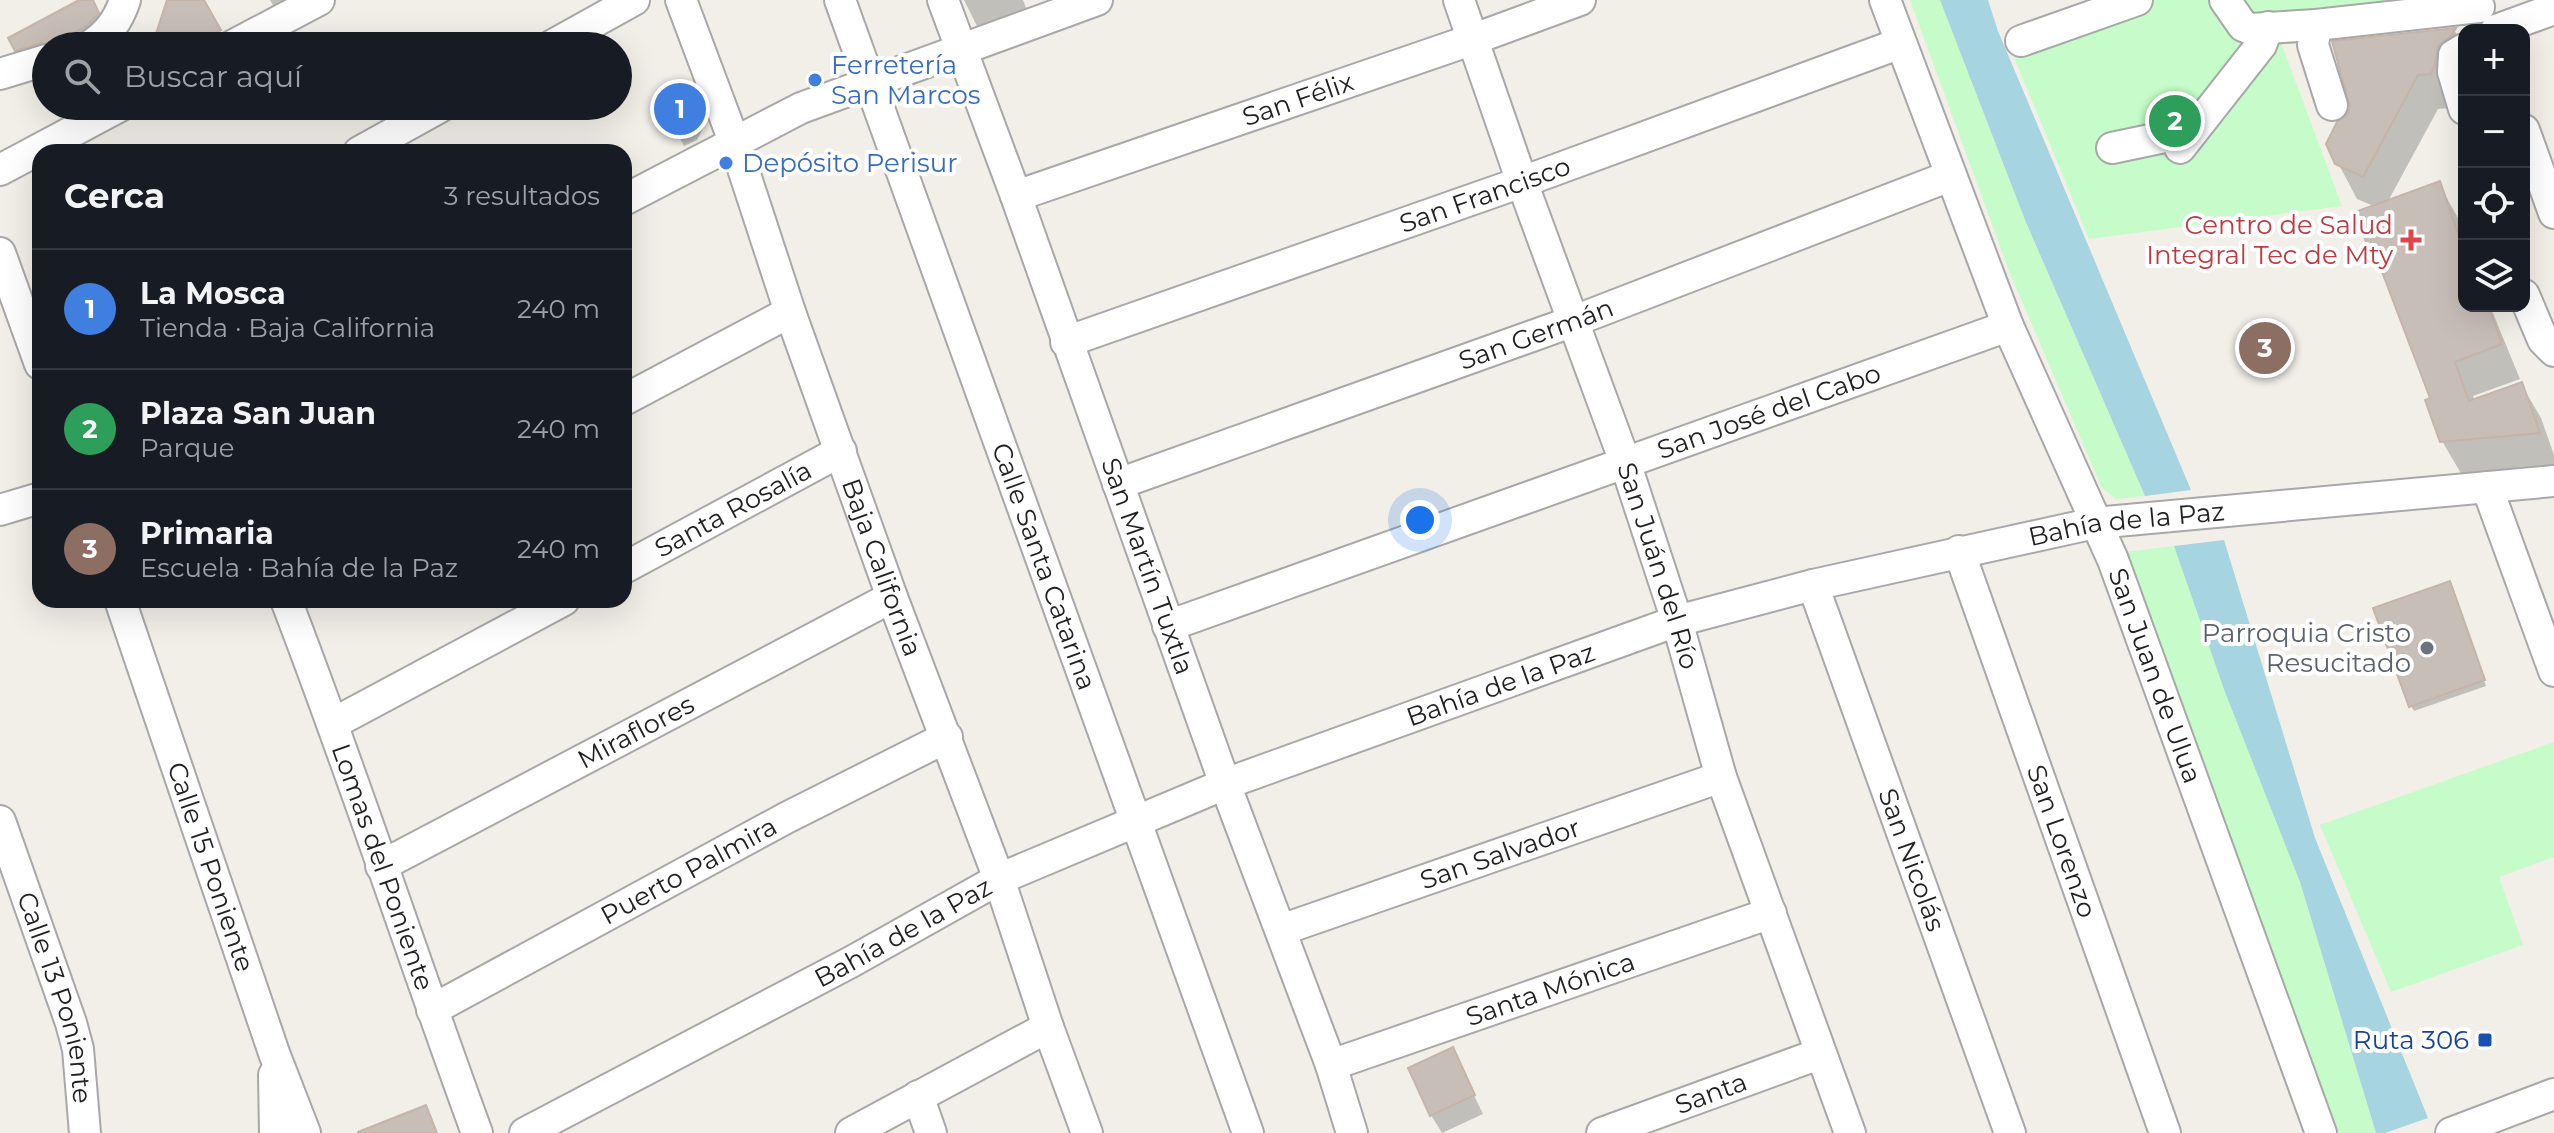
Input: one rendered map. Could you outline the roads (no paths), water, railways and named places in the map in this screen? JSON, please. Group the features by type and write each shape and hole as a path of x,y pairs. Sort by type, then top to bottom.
{"street":[{"path":"109,32 125,0"},
{"path":"258,32 319,0"},
{"path":"576,32 634,0"},
{"name":"Baja California","path":"681,0 735,144 790,312 892,597 999,879 1087,1133"},
{"name":"Calle Santa Catarina","path":"840,0 1248,1133"},
{"name":"San Martín Tuxtla","path":"943,0 1225,784 1331,1065 1352,1133"},
{"path":"632,196 801,108 1097,0"},
{"name":"San Juán del Río","path":"1459,0 1625,462 1677,621 1721,777 1850,1133"},
{"name":"San Félix","path":"1016,196 1580,0"},
{"name":"San Juan de Ulua","path":"1885,0 2008,326 2113,560 2321,1133"},
{"path":"2021,41 2137,0"},
{"path":"2225,0 2233,16 2243,26 2279,18 2316,25 2364,10 2485,18 2554,9"},
{"path":"2112,148 2187,140 2279,18"},
{"path":"2316,25 2313,45 2332,105"},
{"name":"San Francisco","path":"1066,342 1522,182 1901,43"},
{"path":"2458,55 2453,72 2458,89"},
{"path":"2,67 32,62"},
{"path":"49,144 94,120"},
{"path":"373,144 417,120"},
{"path":"2530,141 2547,171 2554,213"},
{"path":"0,170 32,153"},
{"name":"San Germán","path":"1118,484 1574,321 1950,176"},
{"path":"0,253 32,320"},
{"path":"632,396 790,312"},
{"path":"2537,312 2543,340 2554,351"},
{"name":"San José del Cabo","path":"1168,626 2008,326"},
{"name":"Santa Rosalía","path":"632,564 841,451"},
{"name":"Bahía de la Paz","path":"525,1133 851,962 999,879 1225,784 1677,621 1813,585 2095,523 2554,481"},
{"path":"2487,487 2554,671"},
{"path":"0,510 32,500"},
{"name":"San Lorenzo","path":"1959,551 2165,1133"},
{"name":"San Nicolás","path":"1813,585 2010,1133"},
{"name":"Miraflores","path":"381,866 892,597"},
{"name":"Calle 15 Poniente","path":"123,608 274,1053 305,1133"},
{"name":"Lomas del Poniente","path":"289,608 334,723 381,866 477,1133"},
{"path":"334,723 549,608"},
{"name":"Puerto Palmira","path":"432,1010 786,818 947,737"},
{"name":"San Salvador","path":"1281,930 1721,777"},
{"name":"Calle 13 Poniente","path":"0,821 71,1023 78,1049 85,1133"},
{"name":"Santa Mónica","path":"1331,1065 1771,913"},
{"path":"851,1133 1048,1027"},
{"path":"274,1053 275,1133"},
{"name":"Santa","path":"1602,1133 1819,1054"},
{"path":"2451,1133 2554,1094"},
{"path":"918,1096 931,1133"}],"water":[{"path":"1940,0 1988,0 1998,31 2191,490 2145,496 2025,220"},
{"path":"2224,540 2315,838 2428,1118 2385,1133 2376,1133 2300,882 2225,692 2174,546"}],"place":[{"name":"Ferretería San Marcos","path":"815,80"},
{"name":"La Mosca","path":"680,109"},
{"name":"Plaza San Juan","path":"2175,121"},
{"name":"Depósito Perisur","path":"726,163"},
{"name":"Centro de Salud Integral Tec de Mty","path":"2411,240"},
{"name":"Primaria","path":"2265,348"},
{"name":"Parroquia Cristo Resucitado","path":"2427,648"},
{"name":"Ruta 306","path":"2485,1040"}]}
